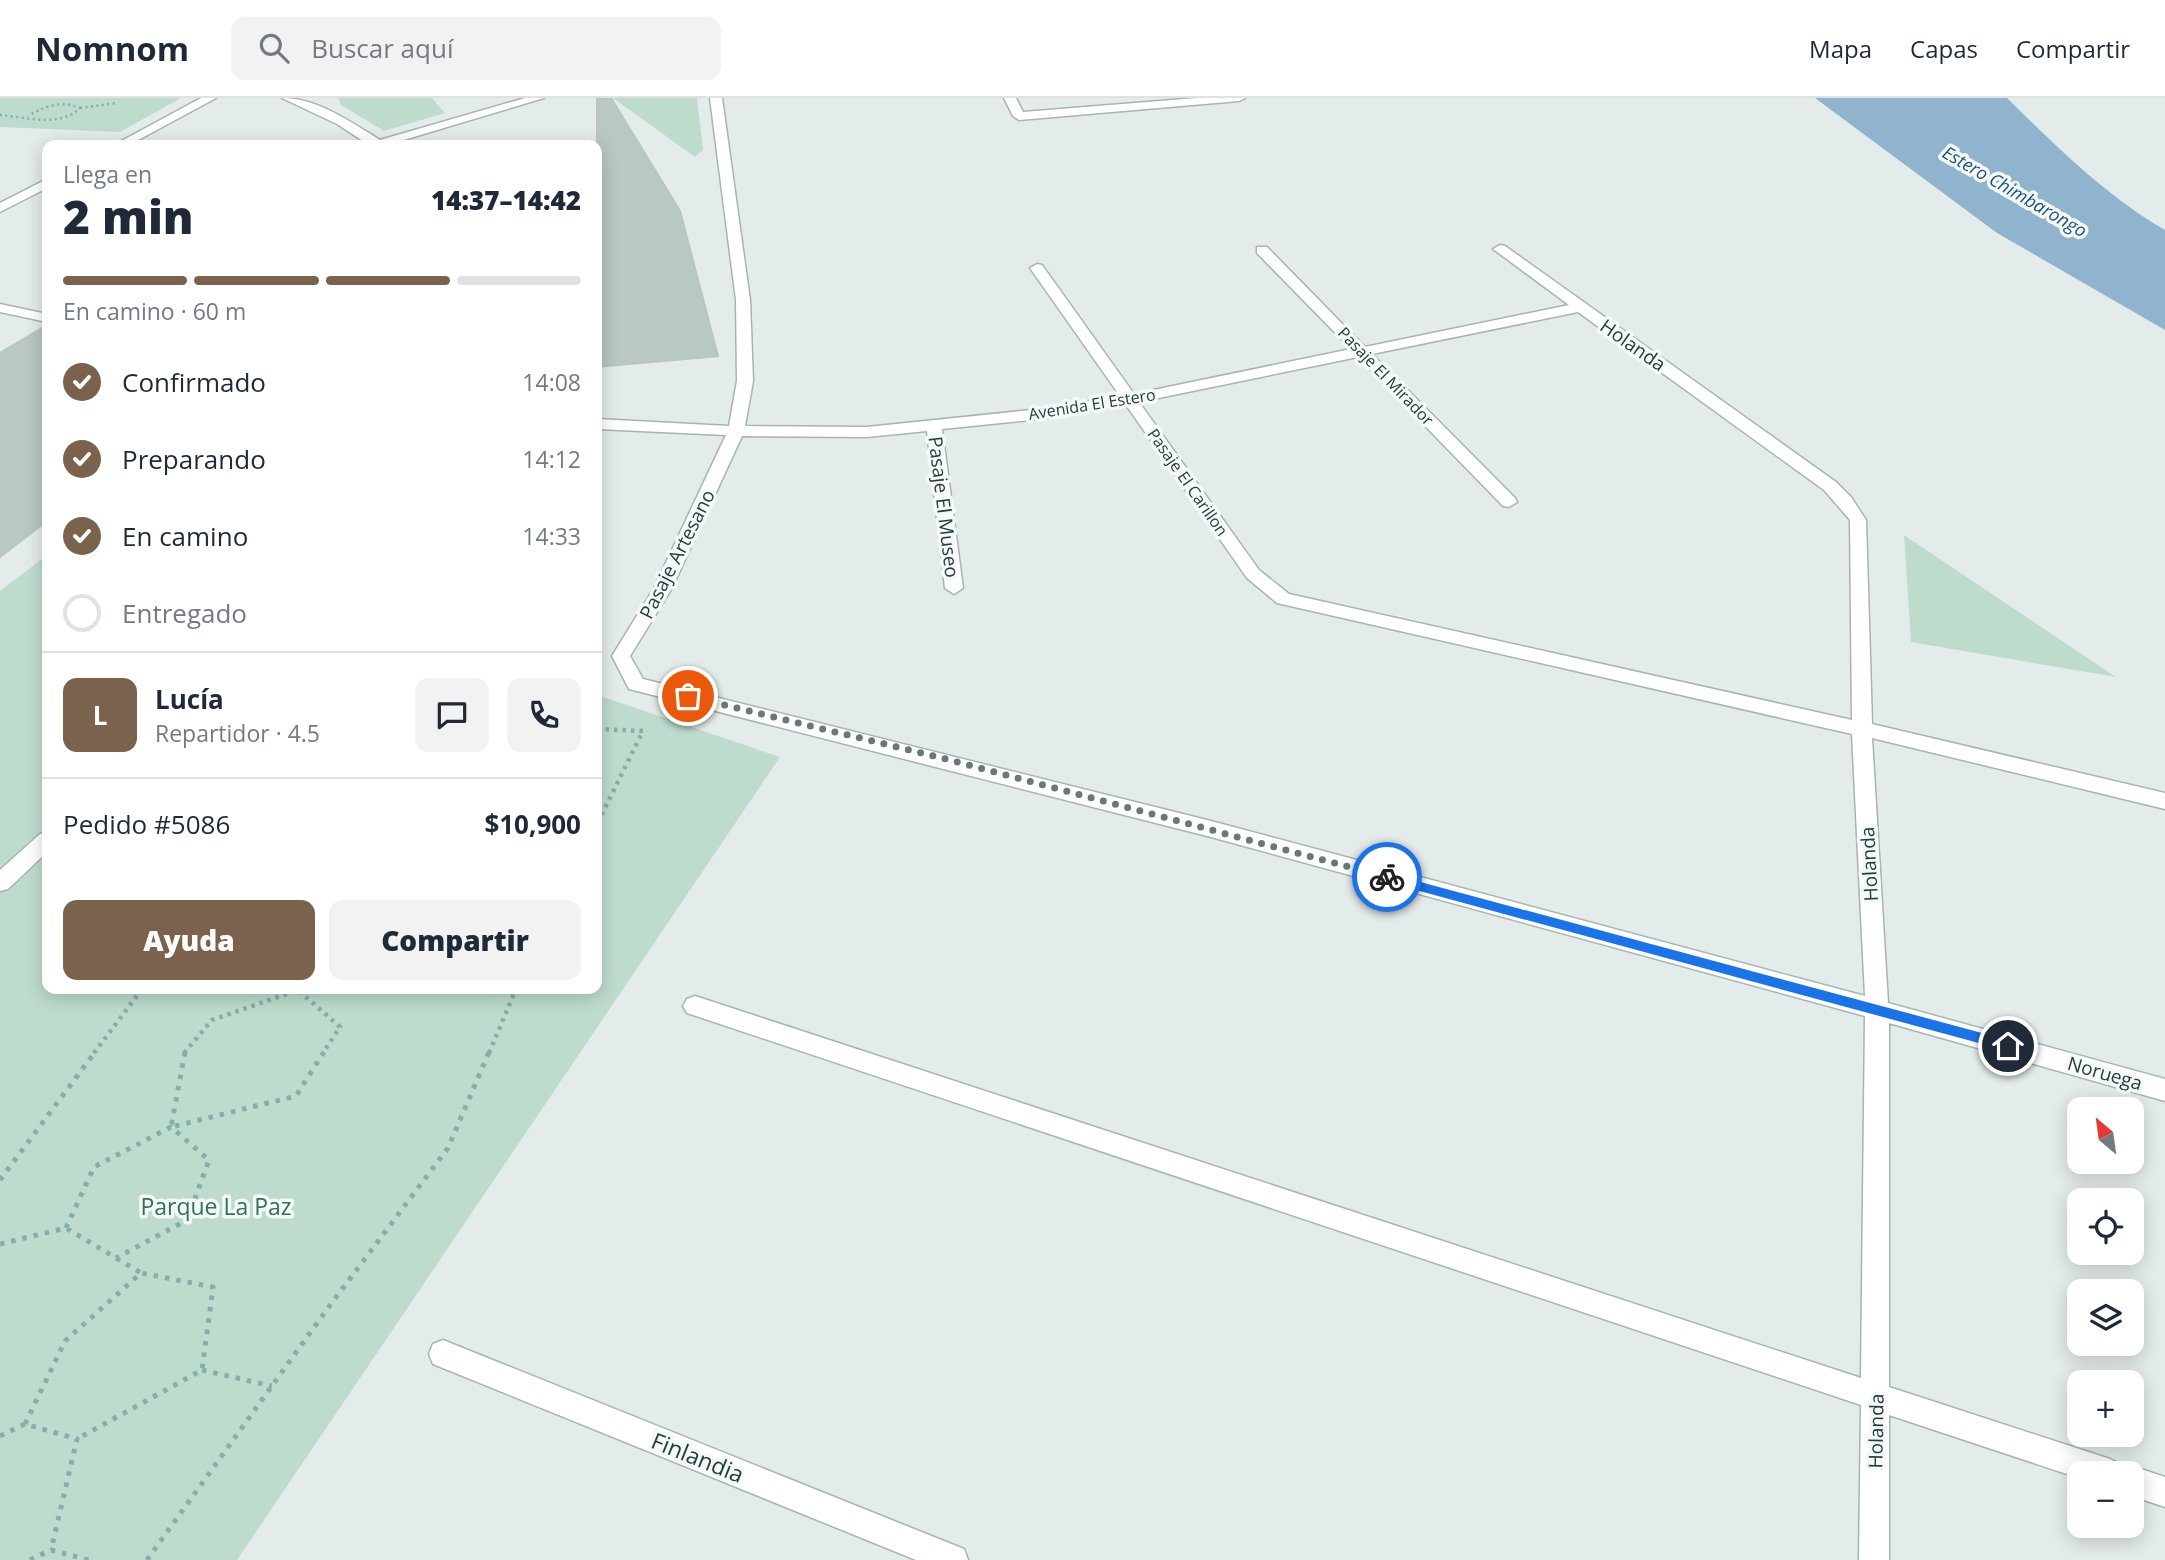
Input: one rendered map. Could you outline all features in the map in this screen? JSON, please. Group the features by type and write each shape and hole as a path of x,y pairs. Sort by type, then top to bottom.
{"street":[{"path":"130,140 210,98"},
{"path":"288,98 341,121 370,140"},
{"path":"395,140 538,98"},
{"name":"Pasaje Artesano","path":"716,98 743,300 745,381 736,431 663,587 621,656 625,668 636,684 950,760"},
{"path":"1010,98 1019,116 1239,98"},
{"path":"0,208 42,186"},
{"name":"Holanda","path":"1500,249 1830,486 1846,501 1858,520 1862,729 1877,1009 1874,1560"},
{"name":"Pasaje El Mirador","path":"1262,250 1509,502"},
{"name":"Pasaje El Carillon","path":"1037,268 1253,574 1266,588 1283,599 1348,616 1862,729 2165,801"},
{"name":"Avenida El Estero","path":"602,424 736,431 867,432 934,426 1130,399 1579,307"},
{"path":"0,308 42,317"},
{"name":"Pasaje El Museo","path":"934,426 954,588"},
{"name":"Noruega","path":"950,760 1877,1009 2165,1090"},
{"path":"0,883 42,845"},
{"path":"695,1006 2071,1461"},
{"name":"Finlandia","path":"443,1354 953,1560"},
{"path":"2144,1485 2165,1492"}],"path":[{"path":"0,115 64,119 76,113 79,108 72,103 58,103 44,106 27,116"},
{"path":"602,729 643,731 602,814"},
{"path":"0,1180 138,994"},
{"path":"171,1127 183,1054 212,1020 287,994"},
{"path":"66,1228 94,1167 171,1127 296,1096 340,1027 303,994"},
{"path":"147,1560 447,1149 514,994"},
{"path":"116,1258 187,1220 209,1160 171,1127"},
{"path":"0,1244 66,1228 141,1273 213,1287 202,1370"},
{"path":"0,1436 25,1424 65,1341 141,1273"},
{"path":"25,1424 78,1439 202,1370 272,1386"},
{"path":"51,1550 78,1439"},
{"path":"30,1560 51,1550 89,1560"}],"green space":[{"path":"0,98 181,98 120,132 0,127"},
{"path":"338,98 432,98 445,113 384,131 341,105"},
{"path":"613,98 697,98 703,150 695,157"},
{"path":"1904,535 2116,677 1911,642"},
{"name":"Parque La Paz","path":"42,559 42,994 602,994 602,697 780,757 237,1560 0,1560 0,591"}],"water":[{"name":"Estero Chimbarongo","path":"1815,98 2007,98 2102,186 2165,230 2165,330 1997,233"}],"building":[{"path":"597,98 611,98 680,211 718,356 602,367 602,140 597,140"},
{"path":"42,328 42,525 0,557 0,353"}],"way so far":[{"path":"688,696 950,760 1387,877"}],"route":[{"path":"1387,877 2008,1046"}]}
